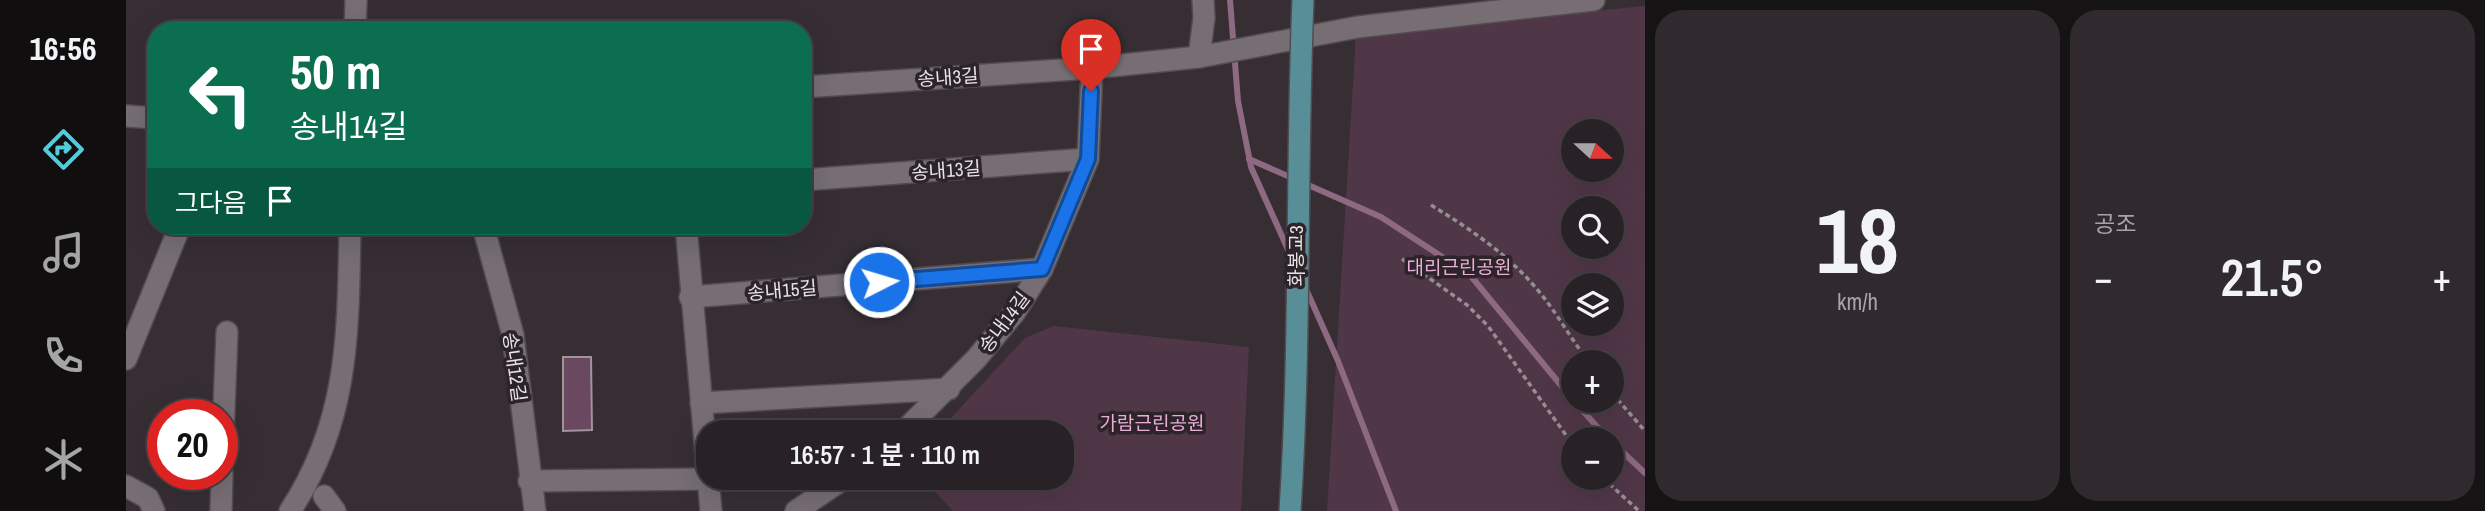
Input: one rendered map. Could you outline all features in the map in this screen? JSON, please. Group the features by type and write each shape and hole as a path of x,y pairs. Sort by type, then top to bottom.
{"main road":[{"name":"화봉교3","path":"1290,511 1295,428 1297,155 1303,0"}],"street":[{"path":"355,21 356,0"},
{"path":"1203,0 1209,55"},
{"name":"송내3길","path":"812,86 1092,68 1248,50 1358,27 1594,0"},
{"name":"송내14길","path":"917,420 949,389 1015,312 1042,269 1088,159 1092,68"},
{"path":"126,116 147,117"},
{"name":"송내13길","path":"812,179 1088,159"},
{"path":"126,359 176,235"},
{"path":"290,511 308,482 334,418 344,370 350,235"},
{"name":"송내12길","path":"485,235 513,335 534,511"},
{"path":"686,235 703,420"},
{"name":"송내15길","path":"690,297 1042,269"},
{"path":"224,399 227,332"},
{"path":"701,402 949,389"},
{"path":"529,481 696,479"},
{"path":"126,486 148,498 154,511"},
{"path":"221,511 222,490"},
{"path":"709,490 710,511"},
{"path":"796,511 827,490"}],"path":[{"path":"1431,205 1479,234 1510,260 1544,298 1581,350"},
{"path":"1402,259 1467,305 1488,326 1561,428"},
{"path":"1624,407 1645,431"},
{"path":"1616,490 1639,511"}],"green space":[{"name":"대리근린공원","path":"1645,6 1645,511 1327,511 1356,34"},
{"name":"가람근린공원","path":"1054,326 1249,347 1241,511 953,511 933,490 1074,490 1074,420 949,420 1025,338"}],"building":[{"path":"563,357 591,357 592,430 563,431"}],"waterway":[{"path":"1230,0 1238,101 1251,167 1290,254"},
{"path":"1249,159 1381,217 1470,275 1561,385"},
{"path":"1306,289 1338,361 1396,511"},
{"path":"1585,413 1597,427"},
{"path":"1624,453 1645,473"}],"route":[{"path":"879,282 1042,269 1088,159 1091,91"}]}
